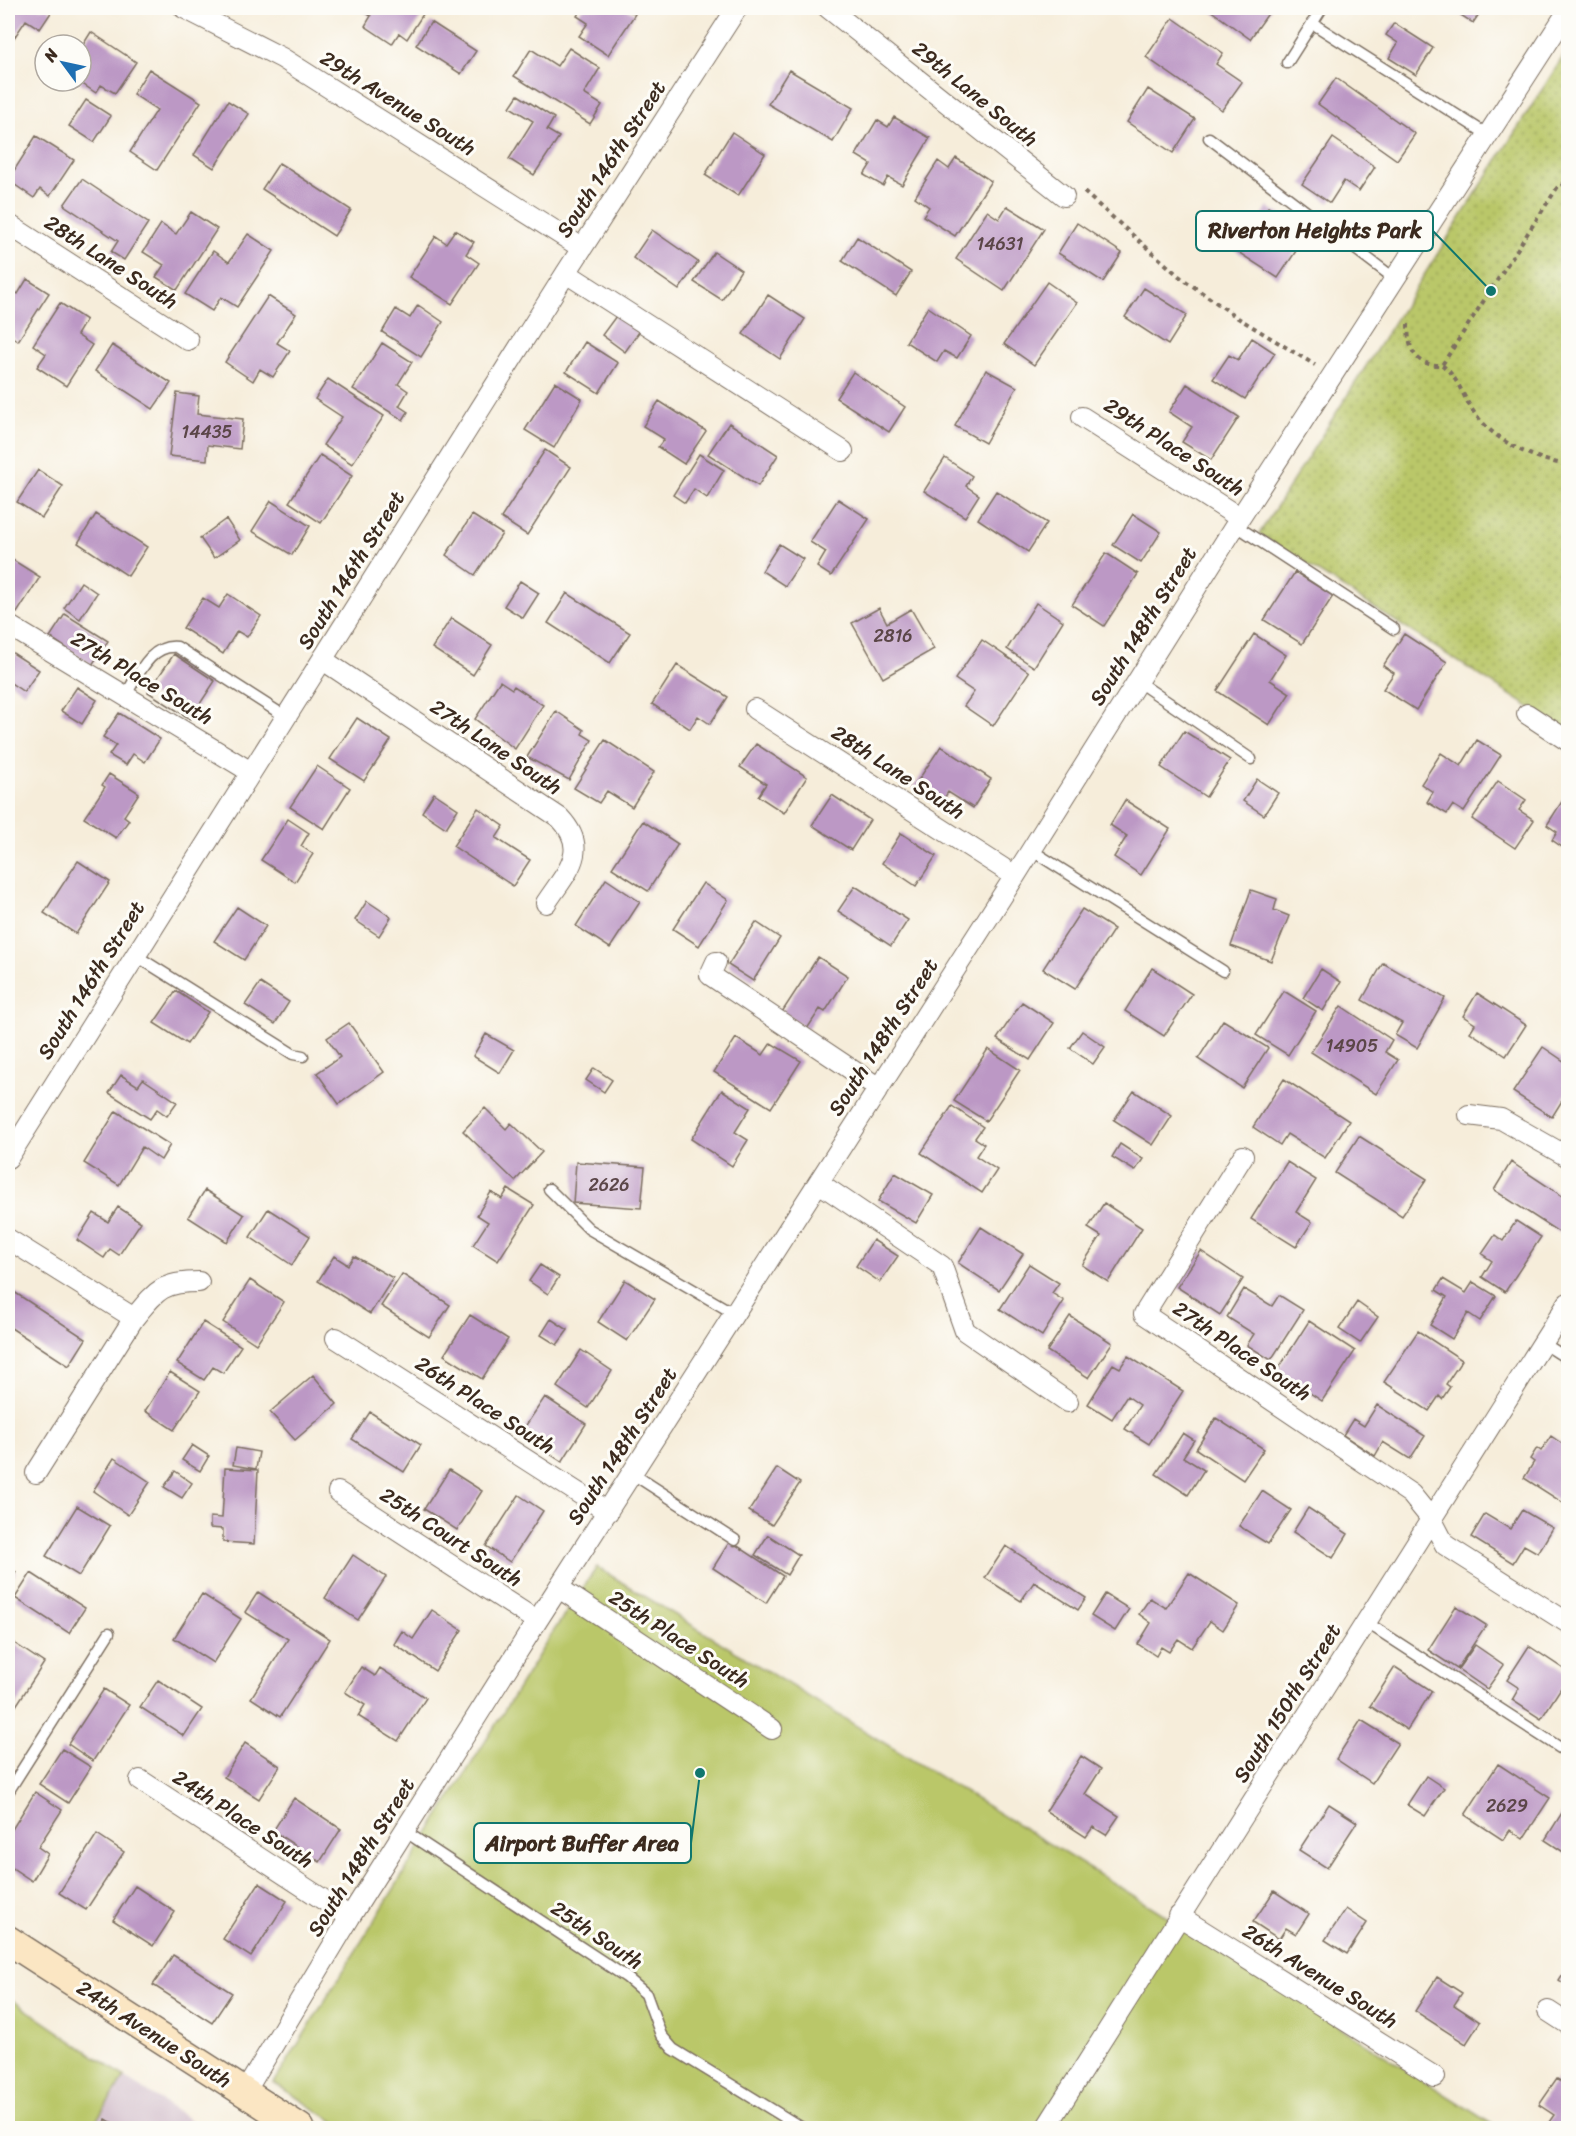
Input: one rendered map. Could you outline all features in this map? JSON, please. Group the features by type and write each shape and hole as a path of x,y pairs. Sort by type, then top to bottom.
{"street":[{"name":"29th Avenue South","path":"184,8 282,58 582,248"},
{"name":"South 146th Street","path":"9,1151 323,660 566,273 737,8"},
{"name":"29th Lane South","path":"828,8 1064,196"},
{"name":"South 148th Street","path":"245,2092 350,1917 406,1832 537,1621 1015,876 1238,522 1569,11"},
{"name":"28th Lane South","path":"8,224 188,340"},
{"path":"566,273 843,451"},
{"name":"29th Place South","path":"1082,417 1238,522"},
{"name":"27th Place South","path":"8,625 251,772"},
{"name":"27th Lane South","path":"323,660 560,818 573,832 576,845 572,863 546,903"},
{"name":"28th Lane South","path":"755,709 1015,876"},
{"path":"1527,714 1569,741"},
{"path":"716,962 710,975 879,1088"},
{"path":"1469,1115 1501,1119 1569,1157"},
{"name":"27th Place South","path":"1243,1156 1144,1314 1411,1494 1432,1520"},
{"path":"819,1183 942,1266 965,1331 1068,1402"},
{"path":"8,1239 134,1318"},
{"path":"36,1473 134,1318 150,1298 173,1282 199,1282"},
{"name":"South 150th Street","path":"1046,2128 1569,1303"},
{"name":"26th Place South","path":"336,1338 608,1512"},
{"name":"25th Court South","path":"338,1492 537,1621"},
{"path":"1432,1520 1445,1545 1569,1623"},
{"name":"25th Place South","path":"559,1588 772,1729"},
{"name":"24th Place South","path":"140,1780 350,1917"},
{"name":"26th Avenue South","path":"1179,1916 1434,2077"},
{"name":"24th Avenue South","path":"8,1940 300,2128"},
{"path":"1548,2011 1569,2024"}],"lane":[{"path":"1287,63 1322,8"},
{"path":"1312,23 1488,135"},
{"path":"1209,138 1395,279"},
{"path":"1238,522 1394,629"},
{"path":"124,696 153,653 168,646 177,647 286,717"},
{"path":"1137,681 1251,759"},
{"path":"1031,850 1223,971"},
{"path":"135,955 293,1054 303,1056"},
{"path":"549,1189 588,1229 735,1314"},
{"path":"1543,1343 1569,1359"},
{"path":"633,1474 735,1540"},
{"path":"1366,1622 1569,1753"},
{"path":"8,1792 109,1633"},
{"name":"25th South","path":"406,1832 626,1977 646,1994 661,2035 673,2049 802,2128"}],"path":[{"path":"1443,365 1559,185 1569,183"},
{"path":"1408,324 1408,336 1415,356 1429,365 1443,365 1453,373 1473,411 1493,432 1521,452 1569,465"}],"shaded area":[{"path":"8,1997 125,2077 202,2128 8,2128"}],"green space":[{"path":"1568,49 1568,732 1259,534"},
{"path":"597,1567 1157,1910 1498,2128 344,2128 274,2083 551,1635"},
{"path":"8,1997 125,2077 91,2128 8,2128"}],"building":[{"path":"8,8 46,8 52,11 40,29 26,20 12,41 8,38"},
{"path":"358,8 427,8 407,39 399,33 392,44 365,26 371,16"},
{"path":"582,8 625,8 635,14 608,55 579,36 588,23 577,16"},
{"path":"1212,8 1272,8 1250,39 1210,10"},
{"path":"1450,8 1483,8 1473,23"},
{"path":"1173,18 1223,53 1216,64 1242,82 1222,110 1146,57"},
{"path":"431,22 476,51 461,74 416,45"},
{"path":"1394,23 1433,48 1416,75 1389,58 1398,43 1386,35"},
{"path":"93,33 136,62 115,93 101,85 96,93 93,91"},
{"path":"569,48 600,68 584,94 602,105 590,124 514,76 531,49 557,66"},
{"path":"149,69 201,102 157,170 130,152 157,110 133,94"},
{"path":"789,70 853,108 833,142 768,104"},
{"path":"1336,78 1415,134 1397,160 1318,104"},
{"path":"1148,89 1195,119 1173,153 1127,122"},
{"path":"518,95 554,118 547,130 559,137 534,175 509,159 533,121 510,107"},
{"path":"86,100 111,116 94,142 69,126"},
{"path":"228,101 249,114 214,168 194,155"},
{"path":"894,117 930,138 902,185 888,177 883,186 864,175 871,164 856,155 877,120 888,127"},
{"path":"732,132 765,154 738,196 705,175"},
{"path":"36,136 74,160 50,196 40,189 34,198 8,180"},
{"path":"1333,138 1375,167 1359,191 1344,181 1330,203 1302,184"},
{"path":"956,158 991,181 955,236 923,216 929,207 915,197 938,161 949,169"},
{"path":"279,163 351,210 334,236 262,189"},
{"path":"82,179 148,223 124,260 111,252 118,241 64,205"},
{"path":"1007,206 1044,229 1004,291 956,259 987,211 999,219"},
{"path":"1268,207 1295,224 1285,239 1298,248 1278,278 1224,243 1231,231 1246,241"},
{"path":"191,212 217,229 177,290 156,277 164,265 143,252 161,224 176,234"},
{"path":"1077,223 1122,253 1103,282 1058,253"},
{"path":"455,230 474,242 466,254 479,263 452,304 409,277 436,236 446,243"},
{"path":"652,230 698,262 679,290 633,258"},
{"path":"248,234 274,251 237,307 221,297 212,311 185,294 213,251 229,262"},
{"path":"857,237 911,272 896,296 842,261"},
{"path":"714,252 741,270 722,300 694,282"},
{"path":"27,279 49,293 18,341 8,334 8,287 18,294"},
{"path":"1047,282 1077,303 1034,365 1004,344"},
{"path":"1144,288 1187,315 1168,345 1125,317"},
{"path":"768,295 805,319 780,359 743,334"},
{"path":"268,296 296,314 277,343 290,351 273,377 260,369 253,381 225,362"},
{"path":"60,303 86,320 77,335 92,345 66,386 37,367 46,354 33,345"},
{"path":"418,305 443,322 421,357 382,332 396,309 410,318"},
{"path":"928,307 971,336 957,358 944,351 937,362 906,342"},
{"path":"616,316 639,332 625,352 602,335"},
{"path":"1252,338 1275,353 1245,399 1213,379 1229,355 1238,360"},
{"path":"585,342 618,363 599,393 566,372"},
{"path":"382,343 412,362 398,384 408,391 399,406 408,412 403,420 353,389"},
{"path":"112,345 171,383 153,409 95,371"},
{"path":"986,370 1017,387 985,443 955,426"},
{"path":"853,372 905,407 889,432 836,398"},
{"path":"328,379 384,416 352,464 323,445 342,417 315,399"},
{"path":"555,382 582,399 554,448 525,430"},
{"path":"1187,384 1239,417 1211,460 1182,442 1192,427 1169,412"},
{"path":"177,393 199,396 197,414 243,419 240,449 208,445 207,460 169,456"},
{"path":"659,401 706,431 684,464 658,447 664,439 643,426"},
{"path":"729,423 778,455 758,486 708,454"},
{"path":"545,450 571,467 527,535 501,518"},
{"path":"699,454 724,470 707,498 694,489 685,503 673,495"},
{"path":"320,455 352,476 321,523 289,502"},
{"path":"945,458 972,476 966,486 979,495 965,517 924,491"},
{"path":"38,470 63,486 42,518 17,502"},
{"path":"996,491 1047,523 1028,552 978,519"},
{"path":"838,499 869,519 831,576 817,567 826,552 810,542"},
{"path":"271,501 310,526 292,555 252,531"},
{"path":"96,514 147,547 128,576 78,543"},
{"path":"1133,514 1161,532 1141,563 1113,545"},
{"path":"472,515 502,534 475,575 446,555"},
{"path":"226,519 240,540 214,558 200,538"},
{"path":"779,544 803,559 785,586 762,571"},
{"path":"1106,553 1138,574 1104,626 1072,605"},
{"path":"8,557 40,577 17,613 8,607"},
{"path":"1295,572 1333,596 1302,644 1264,620"},
{"path":"520,581 539,593 523,618 504,606"},
{"path":"81,582 97,593 80,619 64,608"},
{"path":"567,593 630,633 610,663 548,623"},
{"path":"228,594 261,616 247,637 237,631 223,654 183,628 203,598 219,608"},
{"path":"1036,603 1063,621 1034,667 1007,649"},
{"path":"879,608 887,623 911,609 934,649 883,678 852,623"},
{"path":"65,614 108,641 92,665 50,637"},
{"path":"451,618 492,645 473,675 432,648"},
{"path":"1254,634 1286,655 1270,680 1290,693 1269,725 1217,691"},
{"path":"1404,634 1447,662 1416,710 1383,689 1394,673 1383,666"},
{"path":"982,640 1029,672 993,726 964,706 974,692 955,679"},
{"path":"8,650 39,670 24,692 8,681"},
{"path":"174,654 215,681 190,719 148,692"},
{"path":"677,665 728,697 710,724 698,716 690,729 652,704"},
{"path":"500,681 512,689 514,686 543,705 515,749 475,719"},
{"path":"77,687 97,700 82,724 61,711"},
{"path":"556,711 584,730 582,734 592,740 569,780 527,757"},
{"path":"119,713 160,739 145,762 133,754 126,765 109,755 116,745 103,737"},
{"path":"357,718 391,740 364,781 330,759"},
{"path":"1184,731 1230,760 1206,797 1161,767"},
{"path":"605,740 654,772 632,807 607,791 599,803 574,788"},
{"path":"1477,740 1501,755 1464,812 1453,805 1447,814 1427,802 1433,792 1421,784 1441,753 1461,766"},
{"path":"756,744 807,777 784,813 758,796 766,784 740,767"},
{"path":"941,746 991,779 973,808 948,792 940,805 913,788"},
{"path":"317,766 350,788 324,829 290,807"},
{"path":"109,774 139,793 124,816 129,820 116,838 84,818 105,787 102,785"},
{"path":"1257,779 1278,793 1264,815 1243,801"},
{"path":"1498,781 1526,800 1519,810 1534,820 1515,848 1472,819"},
{"path":"1568,792 1568,851 1552,840 1557,832 1547,825"},
{"path":"434,793 458,809 446,828 422,812"},
{"path":"832,795 870,820 851,850 812,825"},
{"path":"1125,800 1170,829 1141,875 1114,857 1127,836 1110,825"},
{"path":"478,808 504,826 496,838 530,860 513,886 453,846"},
{"path":"288,819 309,833 301,846 313,854 295,882 261,860"},
{"path":"643,821 678,844 648,891 612,868"},
{"path":"901,833 936,856 916,886 882,863"},
{"path":"78,861 110,882 76,934 44,913"},
{"path":"606,879 640,902 610,948 576,926"},
{"path":"703,883 728,900 699,946 673,929"},
{"path":"855,886 908,920 891,946 838,911"},
{"path":"1251,890 1277,899 1274,910 1289,916 1271,961 1231,946"},
{"path":"367,901 391,917 379,936 355,920"},
{"path":"237,907 266,926 244,960 214,941"},
{"path":"1082,909 1114,929 1075,989 1043,969"},
{"path":"756,922 780,938 753,981 728,965"},
{"path":"818,957 848,976 825,1012 820,1009 807,1029 782,1012"},
{"path":"1383,963 1445,998 1417,1048 1395,1035 1402,1023 1362,1000"},
{"path":"1152,968 1192,994 1164,1036 1125,1011"},
{"path":"1321,969 1341,982 1323,1011 1303,998"},
{"path":"260,983 289,1002 275,1024 245,1005"},
{"path":"176,991 208,1012 187,1044 154,1023"},
{"path":"1284,991 1316,1011 1288,1055 1256,1035"},
{"path":"1477,993 1526,1025 1506,1056 1470,1032 1475,1024 1463,1016"},
{"path":"1022,1002 1054,1023 1030,1060 997,1039"},
{"path":"1341,1006 1392,1040 1385,1052 1398,1060 1376,1094 1311,1052"},
{"path":"1223,1020 1268,1048 1242,1088 1198,1059"},
{"path":"349,1023 384,1072 339,1104 317,1073 340,1057 327,1038"},
{"path":"1082,1031 1105,1047 1093,1064 1070,1048"},
{"path":"486,1034 514,1050 500,1073 473,1056"},
{"path":"736,1038 763,1055 771,1043 801,1061 771,1108 714,1072"},
{"path":"1543,1047 1568,1064 1568,1091 1552,1117 1513,1092"},
{"path":"988,1049 1020,1070 986,1121 954,1101"},
{"path":"594,1068 612,1080 604,1092 586,1080"},
{"path":"121,1075 138,1086 143,1079 177,1102 167,1116 157,1109 150,1119 109,1093"},
{"path":"1284,1079 1349,1121 1325,1158 1287,1134 1280,1145 1253,1127"},
{"path":"722,1090 750,1108 735,1132 748,1140 732,1166 691,1139"},
{"path":"1134,1091 1172,1116 1153,1145 1114,1120"},
{"path":"952,1106 983,1127 975,1138 984,1144 976,1156 997,1170 982,1193 921,1153"},
{"path":"485,1108 506,1129 511,1123 542,1152 515,1181 463,1131"},
{"path":"116,1111 170,1145 161,1160 142,1147 119,1185 84,1163"},
{"path":"1359,1136 1427,1179 1402,1216 1335,1173"},
{"path":"1120,1144 1143,1159 1135,1171 1112,1157"},
{"path":"576,1162 645,1167 641,1208 573,1203"},
{"path":"1287,1162 1316,1180 1296,1212 1312,1222 1296,1247 1251,1219"},
{"path":"1511,1162 1568,1200 1568,1220 1560,1233 1494,1190"},
{"path":"895,1173 933,1195 916,1223 878,1201"},
{"path":"508,1189 534,1205 498,1261 473,1245 488,1222 477,1215 491,1192 502,1199"},
{"path":"205,1190 244,1215 227,1242 188,1217"},
{"path":"1104,1203 1142,1228 1108,1282 1082,1265 1101,1236 1088,1228"},
{"path":"118,1207 141,1222 119,1255 110,1249 104,1258 77,1240 94,1213 108,1222"},
{"path":"268,1209 310,1236 292,1265 250,1237"},
{"path":"1516,1221 1541,1237 1505,1292 1482,1277 1492,1261 1482,1254 1495,1235 1503,1241"},
{"path":"981,1227 1023,1254 999,1290 958,1263"},
{"path":"873,1240 898,1256 880,1282 856,1266"},
{"path":"1201,1251 1243,1279 1220,1315 1177,1287"},
{"path":"334,1256 348,1265 354,1256 393,1278 370,1314 318,1281"},
{"path":"1029,1264 1059,1283 1052,1293 1064,1301 1042,1336 1000,1309"},
{"path":"540,1265 559,1277 548,1294 529,1281"},
{"path":"402,1274 450,1305 429,1337 381,1306"},
{"path":"1443,1279 1466,1293 1473,1282 1496,1296 1480,1321 1468,1313 1452,1339 1430,1325 1447,1297 1436,1290"},
{"path":"250,1280 284,1302 256,1344 223,1322"},
{"path":"625,1280 655,1299 627,1341 598,1322"},
{"path":"1244,1289 1272,1306 1279,1295 1303,1310 1271,1360 1247,1345 1254,1334 1227,1317"},
{"path":"11,1290 86,1339 69,1366 8,1326 8,1295"},
{"path":"1357,1302 1378,1317 1360,1343 1339,1329"},
{"path":"470,1315 508,1339 482,1379 444,1355"},
{"path":"1070,1316 1112,1343 1089,1378 1047,1351"},
{"path":"551,1319 568,1330 557,1345 541,1335"},
{"path":"1309,1321 1355,1351 1322,1401 1277,1371"},
{"path":"203,1322 241,1346 223,1373 213,1367 204,1380 177,1363"},
{"path":"1418,1331 1462,1360 1446,1384 1450,1387 1442,1399 1439,1396 1429,1411 1384,1382"},
{"path":"581,1350 612,1371 588,1408 557,1387"},
{"path":"1128,1356 1183,1391 1149,1444 1125,1429 1140,1405 1127,1396 1112,1419 1088,1404 1113,1364 1120,1368"},
{"path":"170,1372 200,1391 174,1430 145,1411"},
{"path":"313,1375 337,1404 295,1440 270,1412"},
{"path":"545,1397 586,1424 562,1462 520,1434"},
{"path":"1377,1405 1425,1436 1410,1459 1383,1442 1375,1456 1343,1435 1353,1419 1364,1426"},
{"path":"370,1412 421,1445 404,1472 352,1439"},
{"path":"1216,1418 1264,1449 1243,1480 1196,1449"},
{"path":"1183,1433 1194,1440 1183,1457 1204,1470 1188,1495 1156,1474"},
{"path":"1551,1436 1568,1448 1568,1494 1563,1503 1524,1478 1534,1462 1530,1459 1537,1448 1541,1451"},
{"path":"192,1445 209,1456 200,1471 182,1460"},
{"path":"236,1448 259,1452 256,1469 233,1465"},
{"path":"114,1458 150,1482 128,1515 93,1491"},
{"path":"225,1468 258,1470 254,1544 223,1542 223,1529 210,1528 210,1517 222,1518"},
{"path":"777,1468 800,1483 772,1525 749,1511"},
{"path":"449,1470 482,1491 457,1530 424,1509"},
{"path":"175,1471 192,1483 182,1498 164,1487"},
{"path":"1262,1491 1291,1510 1268,1544 1239,1526"},
{"path":"519,1495 543,1511 510,1562 486,1546"},
{"path":"77,1506 110,1526 79,1576 46,1556"},
{"path":"1308,1508 1348,1534 1333,1558 1293,1532"},
{"path":"1522,1510 1553,1528 1538,1553 1524,1545 1513,1563 1471,1537 1485,1514 1510,1529"},
{"path":"768,1535 799,1555 787,1575 755,1555"},
{"path":"730,1541 783,1576 766,1603 713,1568"},
{"path":"1006,1546 1086,1598 1078,1610 1034,1582 1021,1601 985,1578"},
{"path":"353,1555 386,1577 358,1620 325,1598"},
{"path":"8,1567 16,1572 8,1585"},
{"path":"31,1573 85,1608 69,1633 15,1598"},
{"path":"1189,1573 1239,1605 1223,1630 1210,1621 1192,1648 1178,1639 1169,1652 1161,1647 1156,1656 1138,1644 1151,1623 1139,1614 1150,1598 1166,1608"},
{"path":"258,1592 330,1639 280,1717 251,1698 288,1639 245,1612"},
{"path":"202,1594 241,1619 213,1663 174,1638"},
{"path":"1105,1594 1129,1609 1115,1631 1091,1616"},
{"path":"1456,1606 1486,1625 1457,1669 1428,1650"},
{"path":"432,1610 462,1630 435,1671 394,1644 402,1631 413,1639"},
{"path":"8,1639 44,1663 14,1709 8,1705"},
{"path":"1475,1645 1504,1665 1487,1689 1458,1669"},
{"path":"1529,1646 1568,1672 1568,1677 1541,1719 1512,1700 1519,1688 1507,1680"},
{"path":"361,1667 375,1676 380,1668 426,1698 398,1741 358,1716 365,1705 345,1692"},
{"path":"1395,1667 1432,1691 1407,1730 1370,1706"},
{"path":"158,1680 202,1709 184,1736 140,1707"},
{"path":"104,1689 129,1705 93,1761 68,1744"},
{"path":"1361,1720 1398,1743 1372,1783 1336,1759"},
{"path":"245,1743 280,1766 259,1799 224,1777"},
{"path":"62,1749 91,1767 68,1803 39,1784"},
{"path":"1081,1756 1101,1769 1085,1794 1119,1816 1106,1835 1093,1827 1086,1837 1046,1811"},
{"path":"1498,1764 1550,1798 1523,1839 1510,1830 1503,1840 1465,1815"},
{"path":"1426,1776 1444,1788 1425,1816 1407,1805"},
{"path":"35,1792 62,1810 38,1847 48,1854 32,1881 8,1865 8,1836"},
{"path":"294,1798 341,1829 320,1862 273,1831"},
{"path":"1329,1804 1357,1822 1327,1868 1299,1850"},
{"path":"1565,1808 1568,1810 1568,1855 1545,1840"},
{"path":"97,1834 124,1852 86,1910 59,1893"},
{"path":"259,1883 287,1901 251,1957 223,1939"},
{"path":"135,1886 175,1912 153,1946 113,1920"},
{"path":"1274,1891 1309,1914 1296,1934 1286,1928 1279,1939 1253,1922"},
{"path":"1346,1909 1367,1923 1347,1954 1325,1940"},
{"path":"173,1955 232,1993 212,2023 153,1985"},
{"path":"1568,1966 1568,1986 1559,1980"},
{"path":"1437,1977 1462,1993 1454,2005 1480,2022 1466,2044 1415,2011"},
{"path":"1557,2079 1568,2086 1568,2128 1553,2128 1547,2125 1554,2115 1539,2105"},
{"path":"106,2119 121,2128 100,2128"}],"place":[{"name":"Riverton Heights Park","path":"1491,291"},
{"name":"Airport Buffer Area","path":"700,1773"}]}
